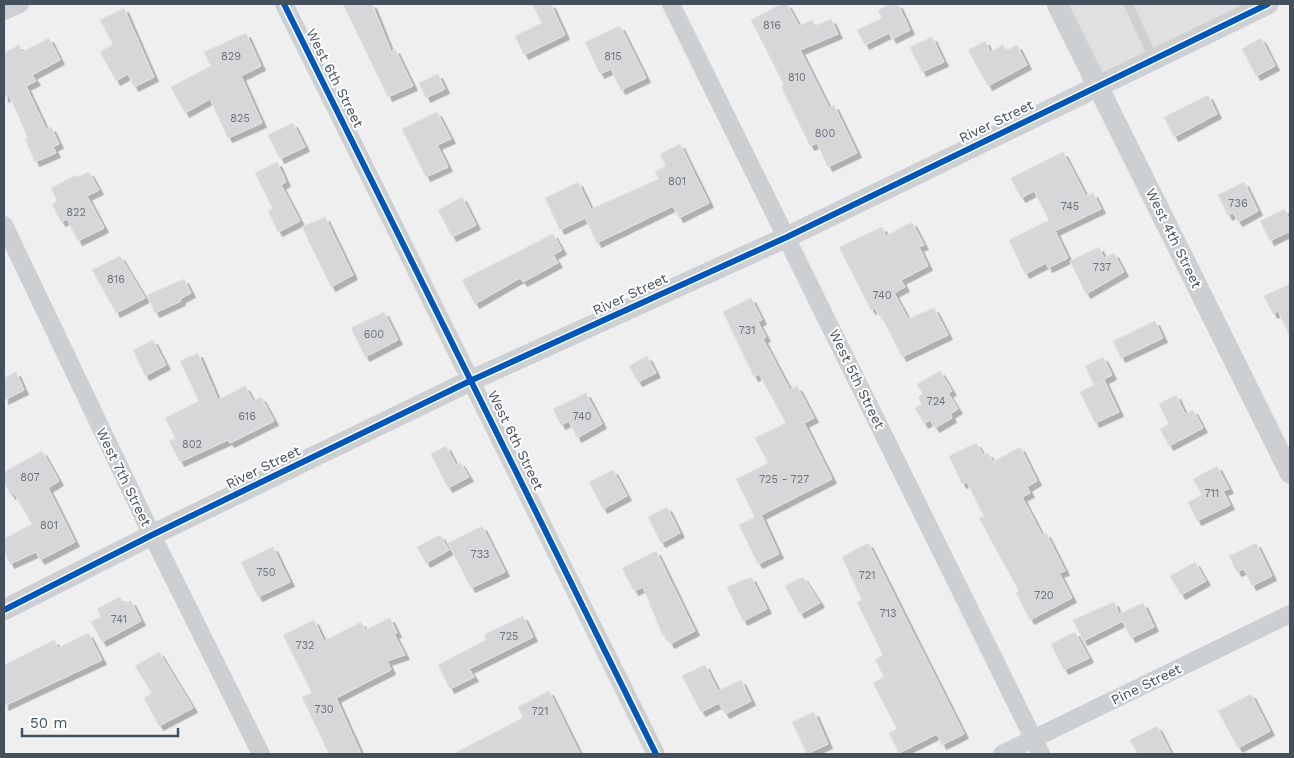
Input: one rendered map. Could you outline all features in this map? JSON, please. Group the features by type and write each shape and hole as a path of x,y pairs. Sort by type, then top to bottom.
{"street":[{"path":"4,11 20,4"},
{"name":"West 6th Street","path":"284,4 656,754"},
{"name":"West 5th Street","path":"671,4 1038,747"},
{"name":"West 4th Street","path":"1057,4 1290,473"},
{"name":"River Street","path":"4,610 152,535 472,380 787,236 1268,4"},
{"name":"West 7th Street","path":"4,225 152,535 260,754"},
{"name":"Pine Street","path":"1002,754 1038,747 1290,614"}],"lane":[{"path":"1128,4 1154,59"}],"shaded area":[{"path":"1057,4 1268,4 1098,86"}],"building":[{"path":"343,4 372,4 391,51 395,49 413,86 388,97"},
{"path":"532,4 551,4 565,35 524,55 515,36 542,23"},
{"path":"781,4 787,4 799,26 812,20 815,26 831,19 838,34 800,50 829,108 834,105 857,153 828,167 817,143 810,146 781,86 784,85 751,20"},
{"path":"891,4 898,4 910,30 892,39 889,33 865,45 857,30 882,18 878,10"},
{"path":"124,8 154,77 134,87 128,74 116,81 100,52 113,44 100,20"},
{"path":"620,26 646,78 621,90 611,69 600,74 585,42"},
{"path":"246,33 261,66 241,76 262,123 228,138 210,99 185,113 171,87 211,66 204,52"},
{"path":"932,37 944,62 922,72 910,47"},
{"path":"49,38 60,60 32,75 36,81 26,86 46,129 51,127 59,144 53,147 56,153 35,162 25,139 28,138 9,95 4,98 4,53 19,45 22,52"},
{"path":"1261,38 1275,66 1256,76 1242,49"},
{"path":"985,41 990,52 1003,45 1006,51 1017,45 1027,65 988,86 968,50"},
{"path":"438,74 445,89 426,98 419,83"},
{"path":"1208,95 1217,114 1174,137 1164,117"},
{"path":"437,112 451,139 437,145 448,167 426,177 402,129"},
{"path":"293,123 305,147 280,159 268,135"},
{"path":"680,144 709,203 679,218 673,206 597,243 585,218 560,230 545,198 578,182 591,209 659,179 655,172 666,166 660,154"},
{"path":"1063,152 1086,196 1093,193 1101,209 1055,231 1068,258 1048,268 1046,263 1025,274 1009,240 1049,220 1034,191 1021,198 1011,178"},
{"path":"277,162 286,182 281,185 300,221 278,232 268,211 273,209 255,173"},
{"path":"89,172 99,190 87,196 104,228 78,241 67,219 61,222 52,204 57,201 51,188 76,175 78,177"},
{"path":"1244,182 1258,211 1238,222 1233,213 1228,216 1218,195"},
{"path":"462,197 476,225 452,237 438,210"},
{"path":"1284,209 1290,221 1290,231 1270,241 1260,221"},
{"path":"325,217 353,275 331,287 302,227"},
{"path":"912,222 924,245 919,247 928,266 901,280 905,287 894,293 908,319 934,308 948,335 902,357 881,315 879,316 875,308 871,310 839,247 882,227 886,236"},
{"path":"553,234 562,250 553,255 558,263 523,282 520,278 475,304 462,280"},
{"path":"1099,247 1104,258 1114,253 1124,272 1086,294 1070,261"},
{"path":"120,256 145,298 116,313 92,270"},
{"path":"184,279 191,293 180,299 181,301 155,313 147,295"},
{"path":"1290,284 1290,337 1278,311 1273,314 1264,296"},
{"path":"751,298 762,320 758,322 766,337 763,339 790,390 797,386 814,418 804,423 832,479 761,515 779,554 758,564 739,525 755,517 736,479 768,463 755,438 786,423 759,374 754,377 723,312"},
{"path":"384,312 398,340 365,357 351,328"},
{"path":"1155,321 1163,338 1121,358 1113,341"},
{"path":"153,340 166,365 145,376 133,350"},
{"path":"198,353 218,400 245,386 253,401 261,397 274,421 230,443 228,440 180,462 169,441 176,439 165,418 199,401 180,361"},
{"path":"647,356 656,373 638,382 629,366"},
{"path":"1103,357 1112,375 1094,385 1085,366"},
{"path":"940,371 952,391 948,393 958,409 950,414 952,418 935,428 930,420 924,424 915,408 922,404 918,397 923,394 917,384"},
{"path":"16,372 24,390 4,400 4,378"},
{"path":"1104,380 1119,412 1095,423 1080,392"},
{"path":"586,393 602,424 577,438 569,421 561,425 553,409"},
{"path":"1176,395 1185,414 1193,410 1203,428 1169,446 1160,429 1169,424 1159,404"},
{"path":"976,443 983,455 988,453 993,462 1020,447 1037,481 1027,487 1030,493 1022,497 1042,535 1046,533 1065,571 1059,573 1072,598 1030,620 1016,593 1019,591 979,518 984,517 967,482 962,484 949,456"},
{"path":"446,446 456,465 460,462 469,477 448,488 431,454"},
{"path":"42,451 59,481 48,488 75,542 40,560 36,552 10,564 4,551 4,539 32,524 14,493 11,495 4,482 4,472"},
{"path":"1217,466 1229,489 1223,491 1230,505 1197,521 1188,502 1202,495 1193,479"},
{"path":"613,470 627,496 603,509 589,482"},
{"path":"667,507 680,533 661,543 648,517"},
{"path":"482,526 505,572 471,588 448,543"},
{"path":"440,535 449,550 426,563 417,547"},
{"path":"868,543 964,734 942,745 937,734 899,753 889,733 897,729 873,683 884,677 875,660 883,655 857,602 862,600 842,557"},
{"path":"1256,543 1272,576 1252,586 1244,569 1237,572 1229,556"},
{"path":"273,547 290,582 258,597 241,562"},
{"path":"656,551 695,631 670,644 665,634 663,636 643,587 634,591 622,568"},
{"path":"1195,562 1206,581 1181,595 1170,576"},
{"path":"751,577 767,609 743,621 727,587"},
{"path":"803,577 820,603 800,614 785,586"},
{"path":"120,597 124,604 131,601 141,621 102,642 91,622 101,617 97,609"},
{"path":"1114,602 1119,614 1143,603 1154,627 1131,638 1123,621 1083,641 1073,620"},
{"path":"523,616 533,637 469,669 474,677 450,689 438,665 486,640 484,635"},
{"path":"390,618 397,633 394,634 405,655 387,661 391,670 336,698 361,754 329,754 302,697 312,693 283,635 314,620 324,641 361,622 365,630"},
{"path":"1075,632 1089,658 1064,670 1051,644"},
{"path":"88,633 102,660 4,706 4,665 54,640 58,648"},
{"path":"159,652 193,708 159,726 144,698 152,693 135,666"},
{"path":"705,665 718,691 741,680 751,701 725,714 719,703 701,712 682,676"},
{"path":"549,691 580,754 453,754 523,718 518,707"},
{"path":"1251,694 1270,731 1238,748 1218,711"},
{"path":"814,712 828,744 807,754 792,722"},
{"path":"1157,726 1171,754 1138,754 1130,740"}],"cycle path":[{"path":"284,4 656,754"},
{"path":"4,610 152,535 472,380 787,237 1268,4"}]}
